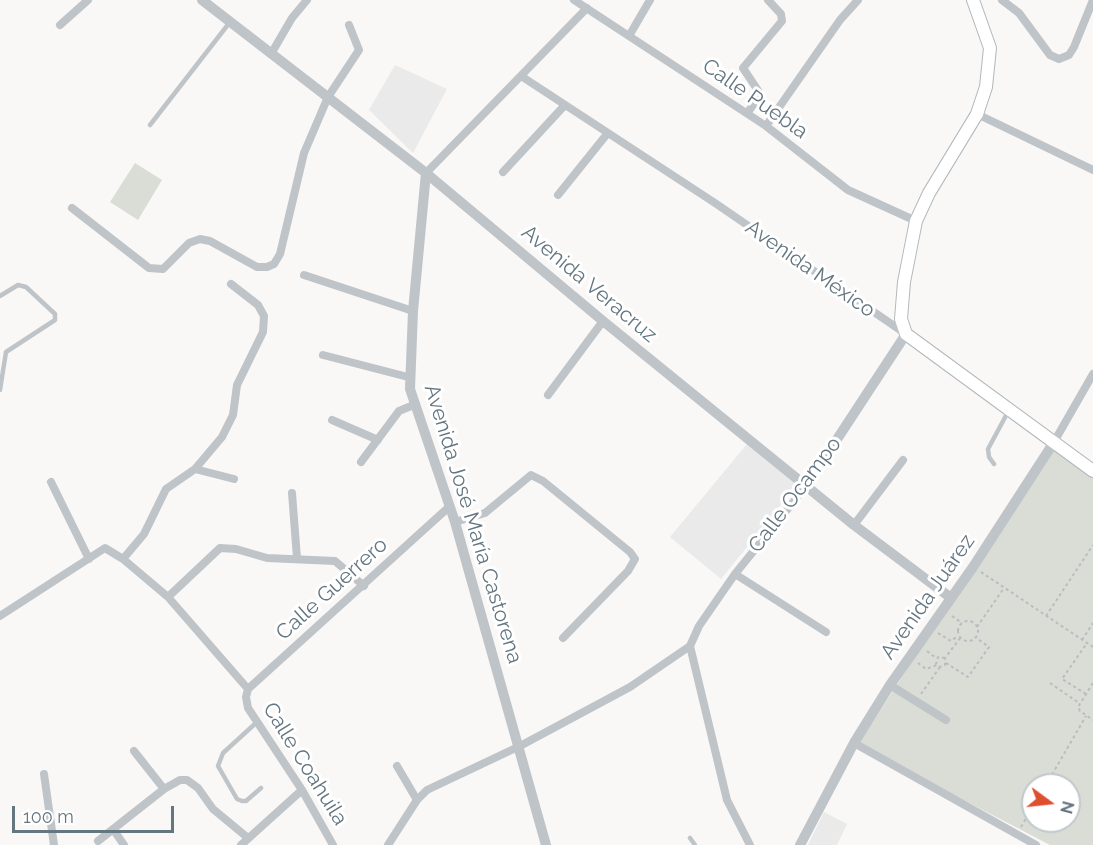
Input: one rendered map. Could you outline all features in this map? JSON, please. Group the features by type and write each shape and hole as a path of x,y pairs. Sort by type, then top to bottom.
{"main road":[{"path":"906,334 901,320 901,304 916,221 929,193 977,114 986,87 990,48 973,0"},
{"name":"Avenida México","path":"906,334 1093,471"}],"street":[{"path":"60,25 88,0"},
{"name":"Avenida Veracruz","path":"202,0 426,173 603,321 854,525 951,598"},
{"path":"271,54 292,18 307,0"},
{"name":"Calle Puebla","path":"574,0 766,126 848,190 916,221"},
{"path":"629,36 650,0"},
{"path":"747,113 760,95 743,68 782,21 781,14 768,0"},
{"path":"766,126 840,20 858,0"},
{"path":"1002,0 1018,13 1050,56 1059,59 1069,55 1074,47 1093,0"},
{"path":"426,173 586,8"},
{"path":"72,208 150,268 163,269 189,243 200,239 210,241 257,267 274,264 280,254 304,153 328,97 359,50 349,25"},
{"name":"Avenida México","path":"521,76 715,203 906,334"},
{"path":"503,172 564,106"},
{"path":"977,114 1093,170"},
{"path":"558,195 607,134"},
{"name":"Avenida José María Castorena","path":"426,173 408,377 455,522 520,746 546,845"},
{"path":"304,274 413,311"},
{"path":"123,559 144,534 166,489 195,469 222,437 233,415 237,385 263,332 264,316 258,305 231,284"},
{"path":"548,395 603,321"},
{"name":"Calle Ocampo","path":"388,845 417,800 438,783 520,746 630,687 690,646 699,626 735,574 807,485 906,334"},
{"path":"323,355 408,377"},
{"name":"Avenida Juárez","path":"800,845 854,743 890,685 973,567 1054,442 1093,374"},
{"path":"361,462 399,411 416,404"},
{"path":"332,420 378,440"},
{"path":"854,525 903,460"},
{"path":"195,469 234,479"},
{"path":"455,522 484,513 531,475 543,481 630,552 635,559 628,571 563,638"},
{"path":"51,482 89,559"},
{"path":"292,494 297,558"},
{"name":"Calle Guerrero","path":"248,689 450,506"},
{"name":"Calle Coahuila","path":"0,616 105,548 123,559 168,597 248,689 246,702 256,722 302,790 333,845"},
{"path":"168,597 220,548 236,549 267,558 335,561 364,586"},
{"path":"735,574 826,632"},
{"path":"690,646 727,800 750,845"},
{"path":"890,685 946,720"},
{"path":"854,743 1036,845"},
{"path":"134,751 164,789"},
{"path":"397,765 417,800"},
{"path":"44,774 54,845"},
{"path":"98,841 164,789 180,780 193,783 213,809 248,838"},
{"path":"241,845 302,790"},
{"path":"114,829 124,845"}],"lane":[{"path":"150,125 230,22"},
{"path":"0,296 18,285 26,287 55,314 55,320 6,352 0,390"},
{"path":"994,464 989,457 988,449 1009,410"},
{"path":"256,722 223,753 218,766 237,799 246,801 261,788"},
{"path":"690,837 695,845"}],"path":[{"path":"1046,616 1093,545"},
{"path":"973,567 1093,647"},
{"path":"960,636 970,640 975,637 977,627 1004,588"},
{"path":"947,613 963,623"},
{"path":"975,637 989,647 968,677 946,663 945,658 960,636 959,629 963,623 970,621 977,627"},
{"path":"1082,640 1093,623"},
{"path":"936,631 951,641 960,636"},
{"path":"1086,694 1062,679 1087,643"},
{"path":"910,657 926,669 946,663"},
{"path":"919,697 938,666 938,657 945,658"},
{"path":"1050,683 1079,703"},
{"path":"1093,683 1079,703 1080,711 1093,720"},
{"path":"1053,773 1086,716"},
{"path":"1016,835 1021,826"}],"shaded area":[{"path":"395,65 447,89 413,153 369,110"},
{"path":"135,163 162,180 138,220 110,202"},
{"path":"1054,442 1093,470 1093,845 1050,845 1027,833 1081,833 1081,773 1021,773 1021,830 858,745"},
{"path":"747,444 797,485 721,579 670,537"},
{"path":"824,812 847,824 837,845 808,845"}]}
